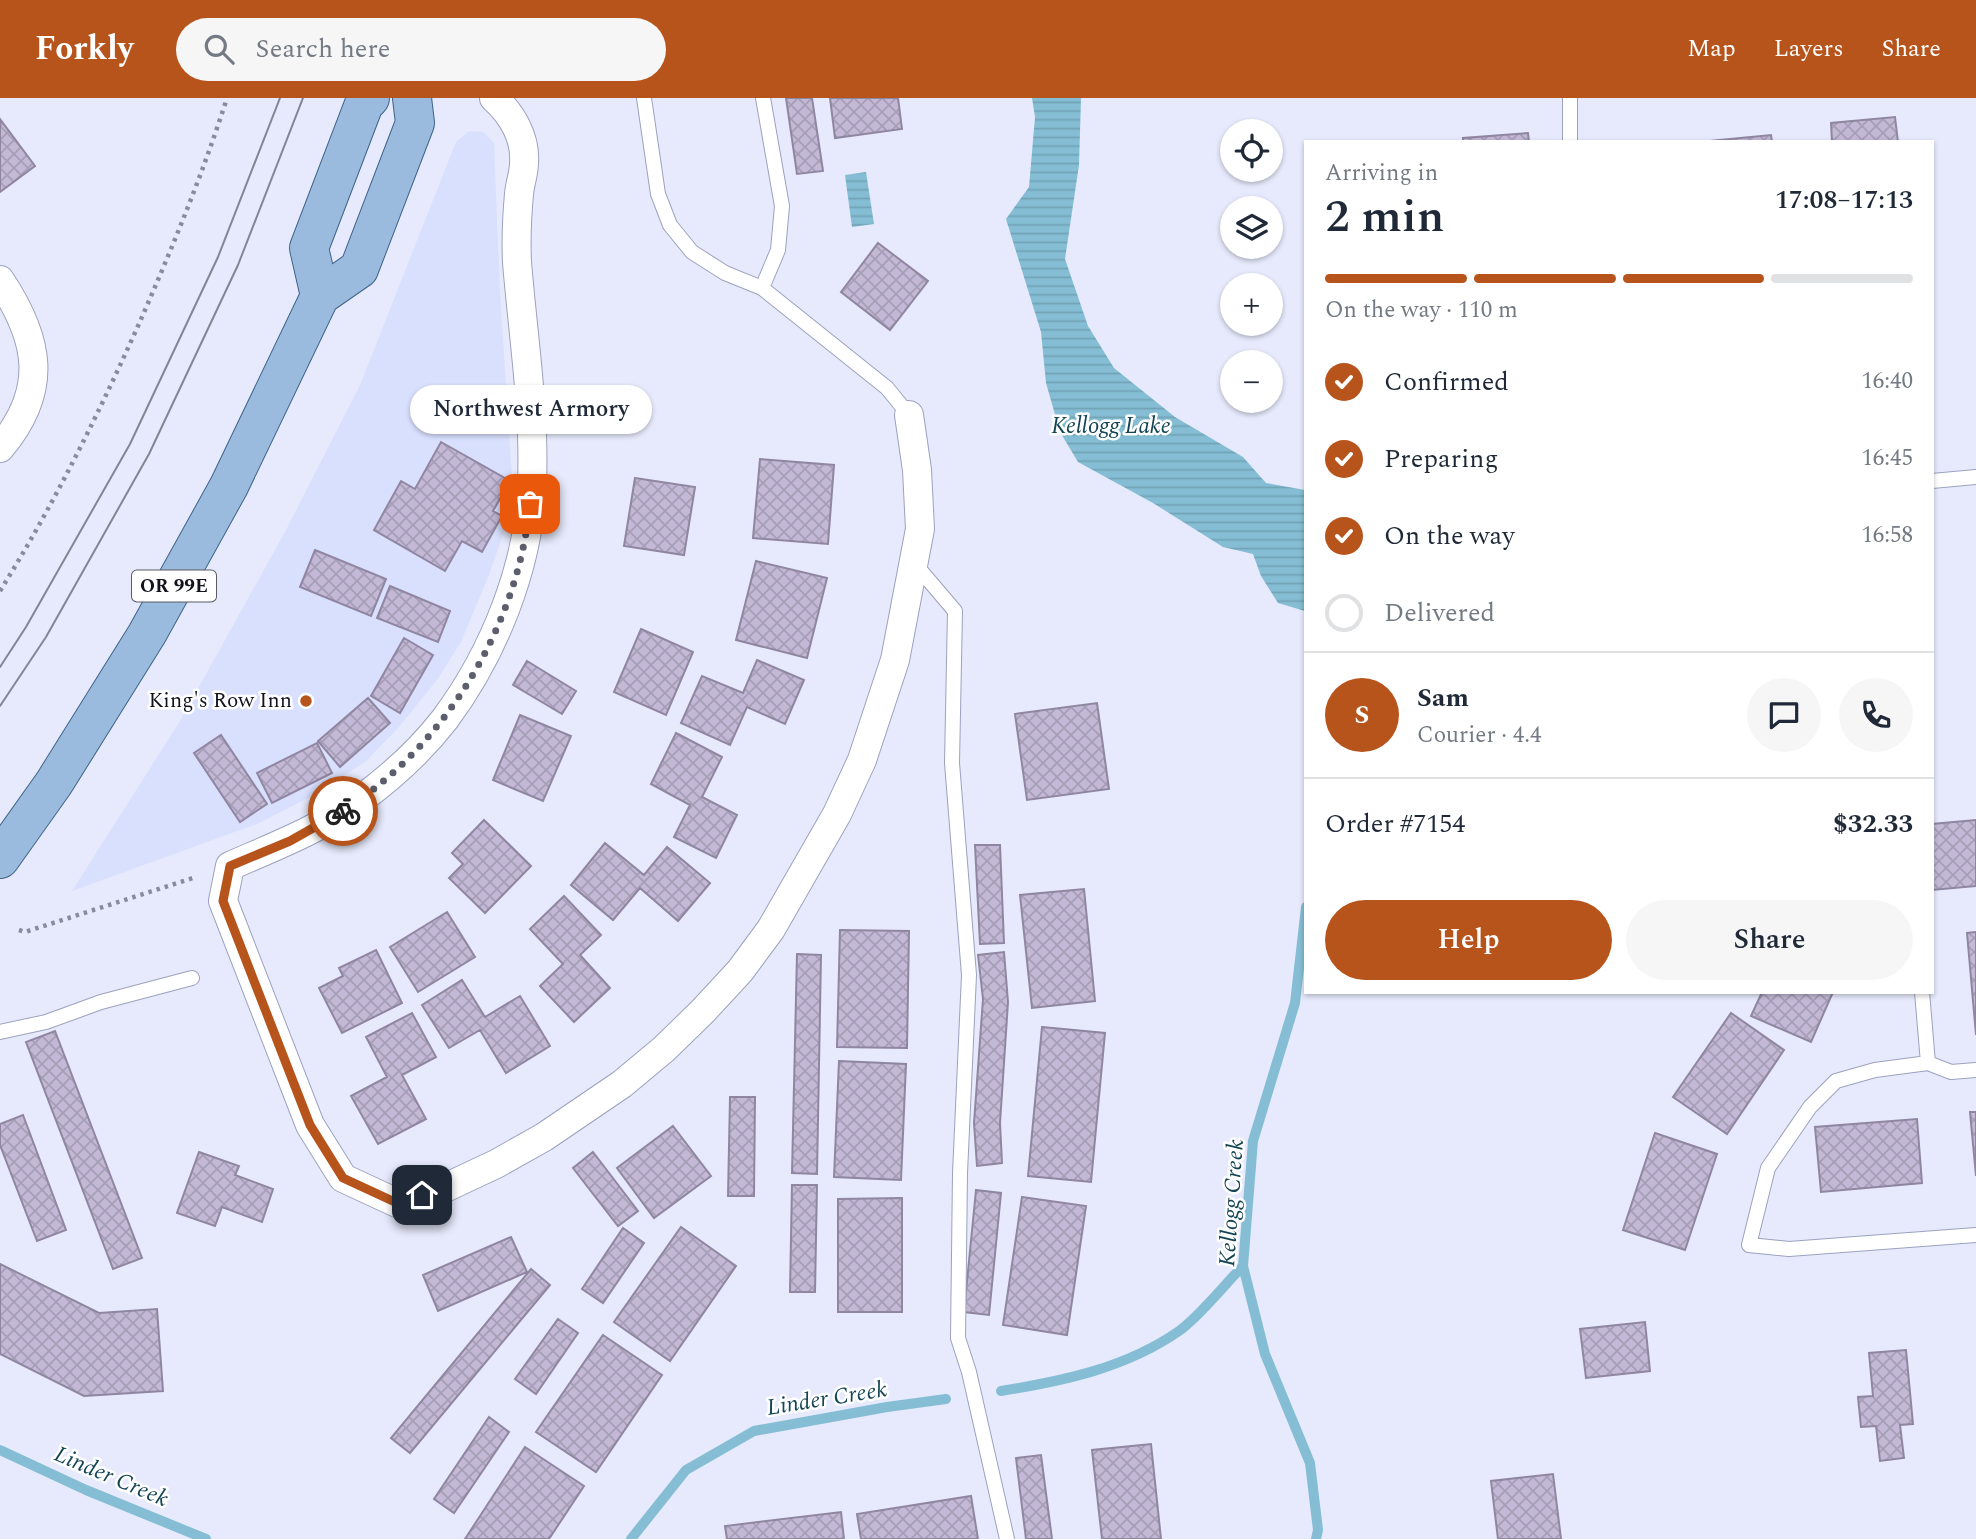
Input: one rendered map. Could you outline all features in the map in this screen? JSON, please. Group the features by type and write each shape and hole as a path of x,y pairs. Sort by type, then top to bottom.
{"main road":[{"path":"320,296 309,248 364,104 370,98"},
{"name":"OR 99E","path":"0,859 67,762 159,613 229,486 320,296 359,269 415,123 412,98"}],"street":[{"path":"494,98 518,129 524,146 525,162 519,195 517,258 532,439 532,485 526,538 509,594 479,664 444,719 414,753 356,802 324,822 290,841 230,866 223,901 310,1125 343,1178 397,1203 459,1181 544,1138 622,1084 664,1049 740,971 771,929 836,814 862,760 895,660 920,529 917,470 909,415"},
{"path":"0,280 16,304 28,332 33,357 34,385 13,432 0,447"}],"lane":[{"path":"644,98 658,194 670,225 692,252 725,273 762,288 887,388 909,415"},
{"path":"762,288 778,250 782,206 764,98"},
{"path":"1570,98 1570,140"},
{"path":"1934,481 1976,477"},
{"path":"914,563 955,611 952,763 969,975 960,1173 958,1338 969,1372 1007,1539"},
{"path":"0,1032 46,1022 101,1002 192,978"},
{"path":"1922,994 1928,1063"},
{"path":"1976,1070 1951,1072 1928,1063 1875,1070 1836,1081 1810,1107 1768,1168 1749,1245 1789,1249 1976,1235"}],"path":[{"path":"0,591 80,448 113,380 165,265 210,150 227,98"},
{"path":"19,930 25,932 230,866"}],"shaded area":[{"path":"469,131 483,132 494,143 512,478 505,529 461,642 437,680 399,727 365,762 314,795 257,824 72,891 180,721 286,530 360,385 456,142"}],"water":[{"name":"Kellogg Lake","path":"1032,98 1081,98 1079,165 1065,259 1088,326 1114,368 1175,417 1243,457 1266,483 1304,490 1304,611 1278,603 1261,576 1253,554 1223,547 1153,503 1078,462 1060,432 1046,383 1041,332 1006,219 1029,187 1035,117"},
{"path":"866,172 874,224 852,227 845,175"}],"building":[{"path":"786,98 812,98 823,171 797,174"},
{"path":"830,98 898,98 902,129 835,138"},
{"path":"1895,117 1898,140 1832,140 1831,123"},
{"path":"0,119 35,166 0,192"},
{"path":"1528,133 1529,140 1463,140"},
{"path":"1771,135 1772,140 1720,140"},
{"path":"878,243 928,281 890,330 841,292"},
{"path":"441,442 510,481 493,511 502,516 482,552 462,541 445,571 374,530 401,481 415,489"},
{"path":"760,459 834,465 828,544 753,538"},
{"path":"635,478 695,487 684,555 624,546"},
{"path":"315,550 386,579 371,616 300,587"},
{"path":"756,561 827,578 807,658 736,640"},
{"path":"390,586 450,611 438,642 377,618"},
{"path":"641,629 693,652 666,715 614,692"},
{"path":"404,638 433,655 400,713 371,696"},
{"path":"757,660 804,680 785,724 747,707 730,745 681,723 702,676 743,693"},
{"path":"527,661 576,691 562,714 513,685"},
{"path":"368,698 390,723 340,767 318,741"},
{"path":"1097,703 1109,789 1027,800 1015,714"},
{"path":"520,715 571,736 543,801 493,780"},
{"path":"676,733 722,757 702,797 737,815 716,858 674,837 690,805 651,784"},
{"path":"221,735 267,804 240,822 194,753"},
{"path":"317,743 332,773 272,803 257,773"},
{"path":"484,820 531,866 485,913 449,878 463,864 452,853"},
{"path":"1976,820 1976,886 1934,890 1934,824"},
{"path":"605,843 644,875 667,847 710,883 678,921 640,888 613,920 571,885"},
{"path":"975,845 1000,845 1004,943 980,944"},
{"path":"1084,889 1095,1001 1032,1008 1020,895"},
{"path":"564,896 601,935 580,955 610,988 574,1022 540,986 563,964 530,929"},
{"path":"447,912 475,957 418,992 390,947"},
{"path":"840,930 909,931 907,1048 837,1047"},
{"path":"1976,932 1976,1035 1967,933"},
{"path":"376,950 402,1003 342,1033 319,988 343,976 339,968"},
{"path":"1004,952 1008,1002 1000,1123 1002,1163 977,1166 974,1123 983,999 978,955"},
{"path":"797,954 821,955 817,1174 792,1173"},
{"path":"462,980 485,1017 520,996 550,1046 506,1073 480,1030 449,1048 422,1005"},
{"path":"1761,994 1832,994 1811,1042 1751,1016"},
{"path":"412,1013 436,1057 402,1075 426,1119 378,1144 351,1096 387,1077 366,1037"},
{"path":"1731,1013 1784,1050 1727,1134 1673,1097"},
{"path":"1042,1027 1105,1033 1091,1182 1028,1176"},
{"path":"55,1031 142,1258 113,1269 26,1042"},
{"path":"839,1061 906,1064 901,1180 834,1177"},
{"path":"730,1097 755,1097 754,1196 728,1196"},
{"path":"1970,1112 1976,1112 1976,1176"},
{"path":"23,1115 66,1230 37,1241 0,1145 0,1124"},
{"path":"1917,1119 1922,1183 1821,1192 1815,1127"},
{"path":"673,1126 711,1176 654,1218 617,1168"},
{"path":"1655,1133 1717,1154 1685,1250 1623,1230"},
{"path":"199,1152 239,1166 235,1175 273,1189 262,1222 222,1207 215,1226 177,1213"},
{"path":"593,1152 638,1211 618,1226 573,1168"},
{"path":"792,1185 817,1185 815,1292 790,1292"},
{"path":"976,1190 1001,1193 989,1315 964,1312"},
{"path":"1022,1197 1086,1206 1067,1335 1003,1325"},
{"path":"902,1198 902,1312 838,1312 838,1199"},
{"path":"681,1227 736,1266 670,1361 614,1322"},
{"path":"623,1228 644,1243 603,1303 582,1289"},
{"path":"511,1237 527,1272 438,1311 423,1275"},
{"path":"0,1264 99,1313 157,1309 163,1391 84,1396 0,1354"},
{"path":"531,1269 550,1285 410,1453 391,1438"},
{"path":"558,1319 578,1333 536,1394 515,1379"},
{"path":"1645,1322 1650,1371 1586,1378 1580,1329"},
{"path":"603,1335 662,1375 596,1472 536,1432"},
{"path":"1906,1350 1913,1424 1900,1425 1904,1458 1880,1461 1876,1426 1861,1427 1858,1397 1873,1396 1869,1353"},
{"path":"489,1417 509,1432 454,1513 434,1499"},
{"path":"1151,1444 1161,1539 1102,1539 1092,1450"},
{"path":"525,1447 584,1486 549,1539 465,1539"},
{"path":"1041,1455 1052,1539 1026,1539 1016,1458"},
{"path":"1553,1474 1561,1539 1498,1539 1491,1481"},
{"path":"971,1496 978,1539 861,1539 857,1514"},
{"path":"841,1512 844,1539 727,1539 725,1526"}],"waterway":[{"name":"Kellogg Creek","path":"1304,924 1295,1003 1253,1141 1243,1266 1265,1354 1310,1463 1318,1530 1316,1539"},
{"name":"Linder Creek","path":"1001,1391 1071,1377 1138,1355 1179,1331 1243,1266"},
{"name":"Linder Creek","path":"631,1539 686,1470 754,1431 946,1399"},
{"name":"Linder Creek","path":"0,1450 86,1490 206,1539"}],"tram line":[{"path":"0,667 26,627 130,444 218,257 280,98"},
{"path":"0,706 46,637 149,454 238,265 303,98"}],"way so far":[{"path":"343,811 386,779 414,753 444,719 479,664 509,594 526,538 530,504"}],"place":[{"name":"Northwest Armory","path":"530,504"},
{"name":"King's Row Inn","path":"306,701"}],"route":[{"path":"343,811 290,841 230,866 223,901 310,1125 343,1178 397,1203 422,1195"}]}
